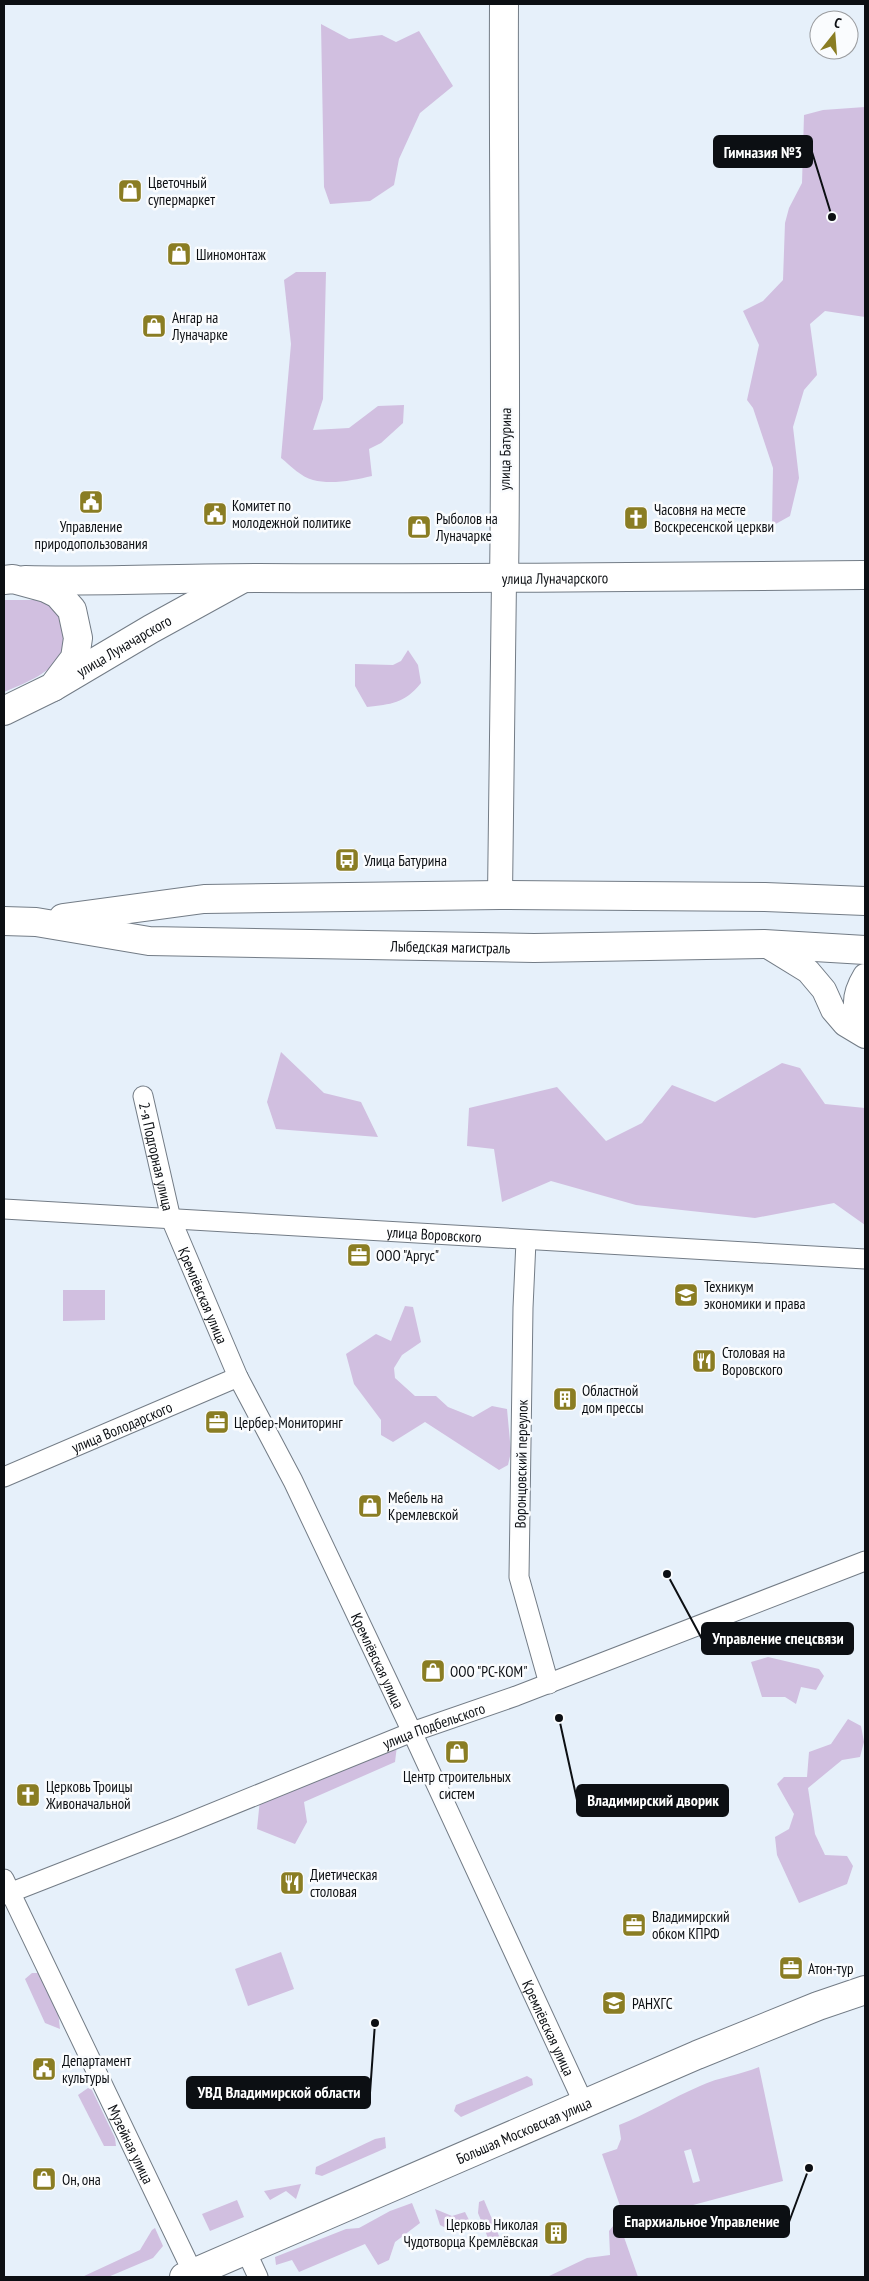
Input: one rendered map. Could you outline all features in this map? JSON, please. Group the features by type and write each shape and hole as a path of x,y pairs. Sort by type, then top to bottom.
{"main road":[{"name":"улица Батурина","path":"504,4 503,237 506,361 504,580"},
{"name":"улица Луначарского","path":"8,579 95,582 244,578 504,580 865,575"},
{"name":"улица Луначарского","path":"4,711 53,687 151,629 244,578"},
{"path":"8,579 46,588 58,594 72,610 78,638 75,658 53,687"},
{"name":"Лыбедская магистраль","path":"36,922 204,899 500,895 765,897 865,901"},
{"name":"Лыбедская магистраль","path":"4,921 36,922 149,941 534,948 764,944 865,950"},
{"name":"Большая Московская улица","path":"189,2275 696,2055 818,2006 865,1990"}],"street":[{"name":"улица Батурина","path":"500,895 504,580"},
{"path":"764,944 808,971 824,990 833,1010 845,1024 865,1035"},
{"path":"865,976 856,990 855,1010 865,1035"},
{"name":"2-я Подгорная улица","path":"143,1096 171,1219"},
{"name":"улица Воровского","path":"4,1209 526,1241 865,1259"},
{"name":"Кремлёвская улица","path":"171,1219 238,1377 293,1481 412,1732 584,2104"},
{"name":"Воронцовский переулок","path":"526,1241 523,1308 519,1577 549,1684"},
{"name":"улица Володарского","path":"4,1477 238,1377"},
{"name":"улица Подбельского","path":"6,1889 178,1827 412,1732 549,1684 865,1561"},
{"name":"Музейная улица","path":"6,1889 189,2275"},
{"path":"246,2251 258,2277"}],"shaded area":[{"path":"321,24 349,39 382,35 396,42 419,31 453,86 420,113 399,159 394,185 370,201 330,204 324,187"},
{"path":"865,107 865,317 825,311 810,324 817,375 804,390 793,427 799,478 790,516 772,526 773,468 753,408 747,400 759,345 743,311 763,301 783,280 785,223 789,208 802,183 804,115 823,110"},
{"path":"296,272 326,272 323,399 313,430 349,428 378,406 404,405 403,423 381,443 369,449 372,476 335,482 313,480 300,474 281,458 291,344 284,280"},
{"path":"4,600 42,600 61,612 65,641 59,658 46,671 4,692"},
{"path":"408,650 418,665 421,683 409,695 397,702 367,707 355,686 355,664 393,665 401,661"},
{"path":"281,1052 324,1093 361,1102 378,1137 276,1129 267,1102"},
{"path":"782,1063 800,1068 825,1104 865,1108 865,1225 834,1203 755,1218 636,1205 551,1181 502,1202 494,1149 467,1146 469,1108 557,1087 606,1141 642,1123 672,1085 715,1102"},
{"path":"63,1290 105,1290 105,1320 63,1321"},
{"path":"405,1306 413,1307 421,1342 402,1355 394,1368 395,1378 415,1396 436,1396 448,1407 473,1417 492,1406 507,1409 511,1452 508,1465 499,1470 425,1422 393,1442 381,1435 381,1420 354,1384 346,1354 376,1334 391,1341"},
{"path":"768,1657 819,1669 824,1676 816,1690 801,1687 796,1704 785,1697 762,1697 751,1662"},
{"path":"848,1719 861,1726 864,1742 860,1757 842,1760 808,1788 815,1834 825,1855 847,1856 853,1866 847,1884 799,1903 777,1855 775,1837 789,1829 794,1814 777,1784 784,1777 807,1777 809,1752 831,1744"},
{"path":"397,1746 395,1762 304,1802 307,1822 295,1844 257,1829 260,1799"},
{"path":"281,1952 294,1989 248,2006 235,1969"},
{"path":"32,1973 38,1973 58,2011 60,2029 45,2023 25,1979"},
{"path":"759,2067 783,2181 626,2223 602,2154 617,2149 621,2139 619,2125 707,2083","holes":["691,2149 700,2181 693,2183 684,2151"]},
{"path":"527,2076 532,2079 533,2085 461,2117 454,2111 456,2105"},
{"path":"88,2088 92,2090 115,2138 116,2146 104,2146 78,2095"},
{"path":"385,2137 386,2148 322,2176 315,2174 316,2167 375,2139"},
{"path":"301,2184 296,2199 286,2191 270,2200 264,2191"},
{"path":"237,2200 244,2217 210,2231 202,2214"},
{"path":"484,2200 502,2243 492,2248 478,2213 479,2202"},
{"path":"412,2203 420,2223 395,2242 389,2260 378,2265 365,2244 299,2272 292,2260 276,2265 275,2257 346,2229 359,2228 390,2211"},
{"path":"435,2209 452,2216 465,2212 472,2226 456,2233 440,2225"},
{"path":"618,2220 638,2277 547,2277 587,2258 610,2255 609,2231"},
{"path":"155,2228 163,2246 153,2258 108,2277 82,2277 140,2250"}],"place":[{"name":"Цветочный супермаркет","path":"130,191"},
{"name":"Гимназия №3","path":"832,217"},
{"name":"Шиномонтаж","path":"179,254"},
{"name":"Ангар на Луначарке","path":"154,326"},
{"name":"Управление природопользования","path":"91,502"},
{"name":"Комитет по молодежной политике","path":"215,514"},
{"name":"Часовня на месте Воскресенской церкви","path":"636,518"},
{"name":"Рыболов на Луначарке","path":"419,527"},
{"name":"Улица Батурина","path":"347,860"},
{"name":"ООО \"Аргус\"","path":"359,1255"},
{"name":"Техникум экономики и права","path":"686,1295"},
{"name":"Столовая на Воровского","path":"704,1361"},
{"name":"Областной дом прессы","path":"565,1399"},
{"name":"Цербер-Мониторинг","path":"217,1422"},
{"name":"Мебель на Кремлевской","path":"370,1506"},
{"name":"Управление спецсвязи","path":"667,1574"},
{"name":"ООО \"РС-КОМ\"","path":"433,1671"},
{"name":"Владимирский дворик","path":"559,1718"},
{"name":"Центр строительных систем","path":"457,1752"},
{"name":"Церковь Троицы Живоначальной","path":"28,1795"},
{"name":"Диетическая столовая","path":"292,1883"},
{"name":"Владимирский обком КПРФ","path":"634,1925"},
{"name":"Атон-тур","path":"791,1968"},
{"name":"РАНХГС","path":"614,2003"},
{"name":"УВД Владимирской области","path":"375,2023"},
{"name":"Департамент культуры","path":"44,2069"},
{"name":"Епархиальное Управление","path":"809,2168"},
{"name":"Он, она","path":"44,2179"},
{"name":"Церковь Николая Чудотворца Кремлёвская","path":"556,2233"}]}
